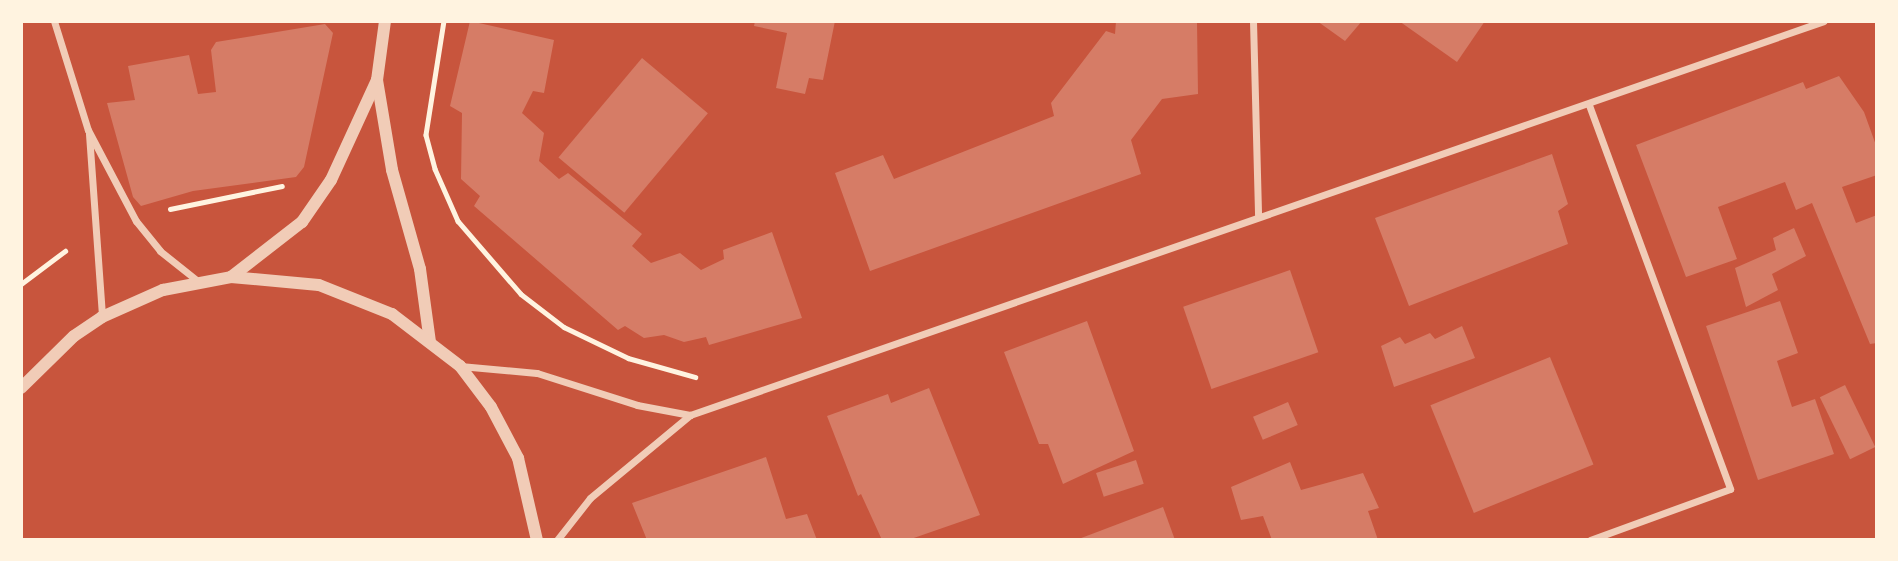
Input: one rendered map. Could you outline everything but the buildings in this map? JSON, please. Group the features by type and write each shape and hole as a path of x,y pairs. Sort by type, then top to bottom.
{"street":[{"path":"54,21 88,130 136,221 160,251 199,282"},
{"path":"231,277 302,222 331,180 377,80 385,21"},
{"path":"1253,21 1258,216"},
{"path":"557,540 590,498 690,415 1258,216 1589,105 1824,21"},
{"path":"377,80 393,170 420,269 430,342"},
{"path":"1589,105 1730,489 1590,540"},
{"path":"88,130 102,317"},
{"path":"21,387 74,336 102,317 163,290 231,277 292,279 344,293 391,314 460,366 491,407 518,458 537,540"},
{"path":"460,366 537,373 637,405 690,415"}],"path":[{"path":"444,21 426,135 458,221 521,294 564,327 628,358 695,377"},
{"path":"164,210 287,184"},
{"path":"21,284 72,248"}]}
